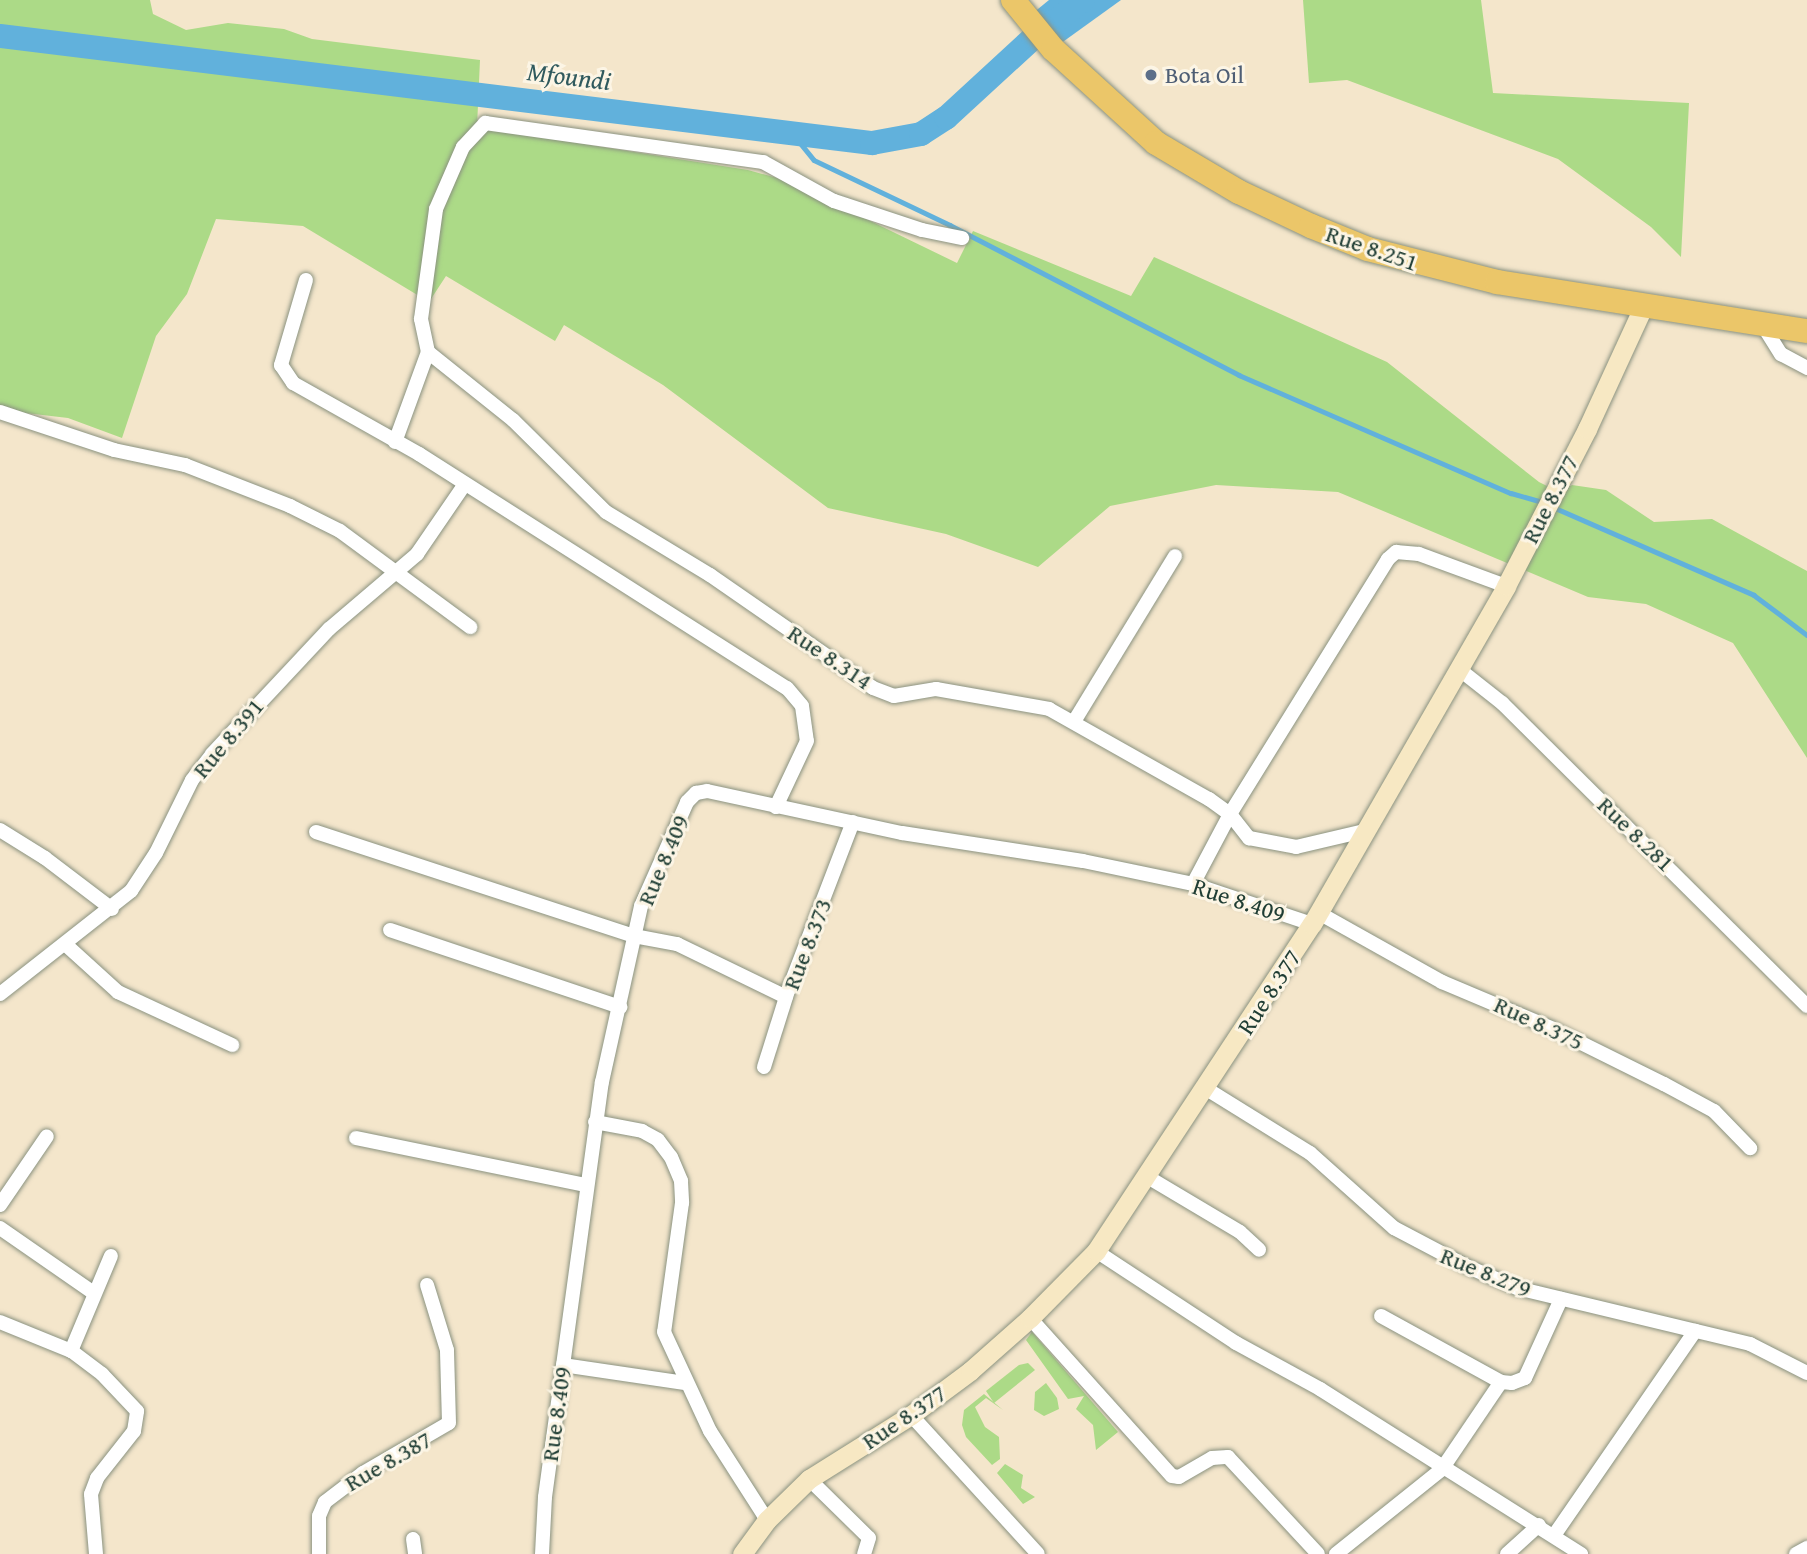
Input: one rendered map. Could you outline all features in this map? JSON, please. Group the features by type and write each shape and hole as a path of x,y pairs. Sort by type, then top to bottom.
{"highway":[{"name":"Rue 8.251","path":"1020,9 1053,49 1156,143 1239,192 1311,226 1433,268 1643,307 1807,331"}],"street":[{"path":"395,442 428,352 421,319 436,208 463,146 485,124 763,162 834,201 922,230 962,238"},
{"path":"306,280 281,365 293,383 465,484 787,688 802,706 807,741 776,807"},
{"name":"Rue 8.377","path":"742,1554 767,1520 809,1479 911,1415 1030,1318 1096,1251 1315,918 1506,586 1643,307"},
{"path":"1762,324 1781,354 1807,368"},
{"name":"Rue 8.314","path":"428,352 513,420 606,512 710,575 873,688 894,696 936,689 1017,702 1075,720 1230,814 1249,838 1296,847 1364,831"},
{"path":"0,412 114,450 185,465 250,488 340,531 398,570 470,627"},
{"name":"Rue 8.391","path":"0,994 112,909 145,871 192,780 212,754 280,677 417,554 465,484"},
{"path":"1192,884 1230,814 1388,559 1396,552 1419,554 1506,586"},
{"path":"1075,720 1175,556"},
{"name":"Rue 8.281","path":"1459,669 1503,703 1804,999"},
{"name":"Rue 8.409","path":"542,1554 585,1185 595,1122 645,893 687,802 696,793 707,791 853,822 1192,884 1315,918"},
{"name":"Rue 8.373","path":"764,1067 786,997 853,822"},
{"path":"0,830 45,858 112,909"},
{"path":"316,832 634,936 677,944 786,997"},
{"name":"Rue 8.375","path":"1315,918 1431,976 1553,1029 1694,1100 1736,1129 1750,1148"},
{"path":"390,930 620,1007"},
{"path":"65,943 118,992 232,1045"},
{"name":"Rue 8.279","path":"1205,1088 1310,1153 1394,1228 1504,1283 1750,1344 1807,1373"},
{"path":"595,1122 658,1140 681,1181 682,1203 664,1332 685,1383 737,1478 767,1520"},
{"path":"0,1205 47,1136"},
{"path":"356,1138 585,1185"},
{"path":"1146,1176 1240,1232 1259,1250"},
{"path":"0,1228 94,1293"},
{"path":"1096,1251 1236,1343 1320,1389 1442,1469 1555,1534 1581,1554"},
{"path":"71,1352 111,1256"},
{"name":"Rue 8.387","path":"319,1554 318,1516 325,1502 356,1477 449,1423 447,1350 427,1286"},
{"path":"1381,1316 1501,1382 1525,1378 1561,1299"},
{"path":"1030,1318 1172,1476 1178,1477 1212,1458 1228,1457 1318,1554"},
{"path":"0,1322 71,1352 103,1374 137,1411 134,1431 97,1478 91,1493 96,1554"},
{"path":"1555,1534 1695,1331"},
{"path":"563,1365 685,1383"},
{"path":"1336,1554 1442,1469 1501,1382"},
{"path":"911,1415 1038,1554"},
{"path":"809,1479 869,1538 864,1554"},
{"path":"1507,1554 1539,1525"},
{"path":"1796,1554 1807,1548"}],"green space":[{"path":"0,0 150,0 153,14 186,30 228,23 284,29 312,39 480,60 477,127 748,170 788,181 957,263 973,231 1131,296 1154,257 1387,362 1539,482 1559,492 1572,485 1606,490 1654,522 1712,519 1807,571 1807,758 1733,643 1646,604 1588,597 1338,492 1216,485 1110,506 1038,567 946,534 828,508 663,385 564,325 555,341 446,276 429,302 303,226 216,219 187,294 156,336 122,438 68,418 0,410"},
{"path":"1303,0 1481,0 1493,93 1689,103 1681,257 1651,227 1558,159 1347,80 1309,83"},
{"path":"1032,1332 1118,1432 1096,1450 1093,1425 1076,1409 1084,1396 1068,1399 1026,1340"},
{"path":"1028,1363 1035,1370 994,1403 986,1391 1019,1365"},
{"path":"1046,1383 1057,1398 1059,1409 1044,1416 1034,1410 1035,1392"},
{"path":"984,1394 1003,1410 986,1398 975,1407 985,1427 999,1437 1000,1459 992,1465 966,1437 962,1425 964,1410"},
{"path":"1005,1464 1023,1475 1021,1488 1035,1497 1023,1504 997,1473"}],"water":[{"path":"1049,0 1121,0 1053,49 1027,18"}],"waterway":[{"name":"Mfoundi","path":"0,36 872,143 921,134 946,118 1033,38 1083,0"},
{"path":"793,134 814,160 950,225 1239,375 1511,493 1545,503"},
{"path":"1553,507 1754,595 1807,635"}],"place":[{"name":"Bota Oil","path":"1151,75"}]}
